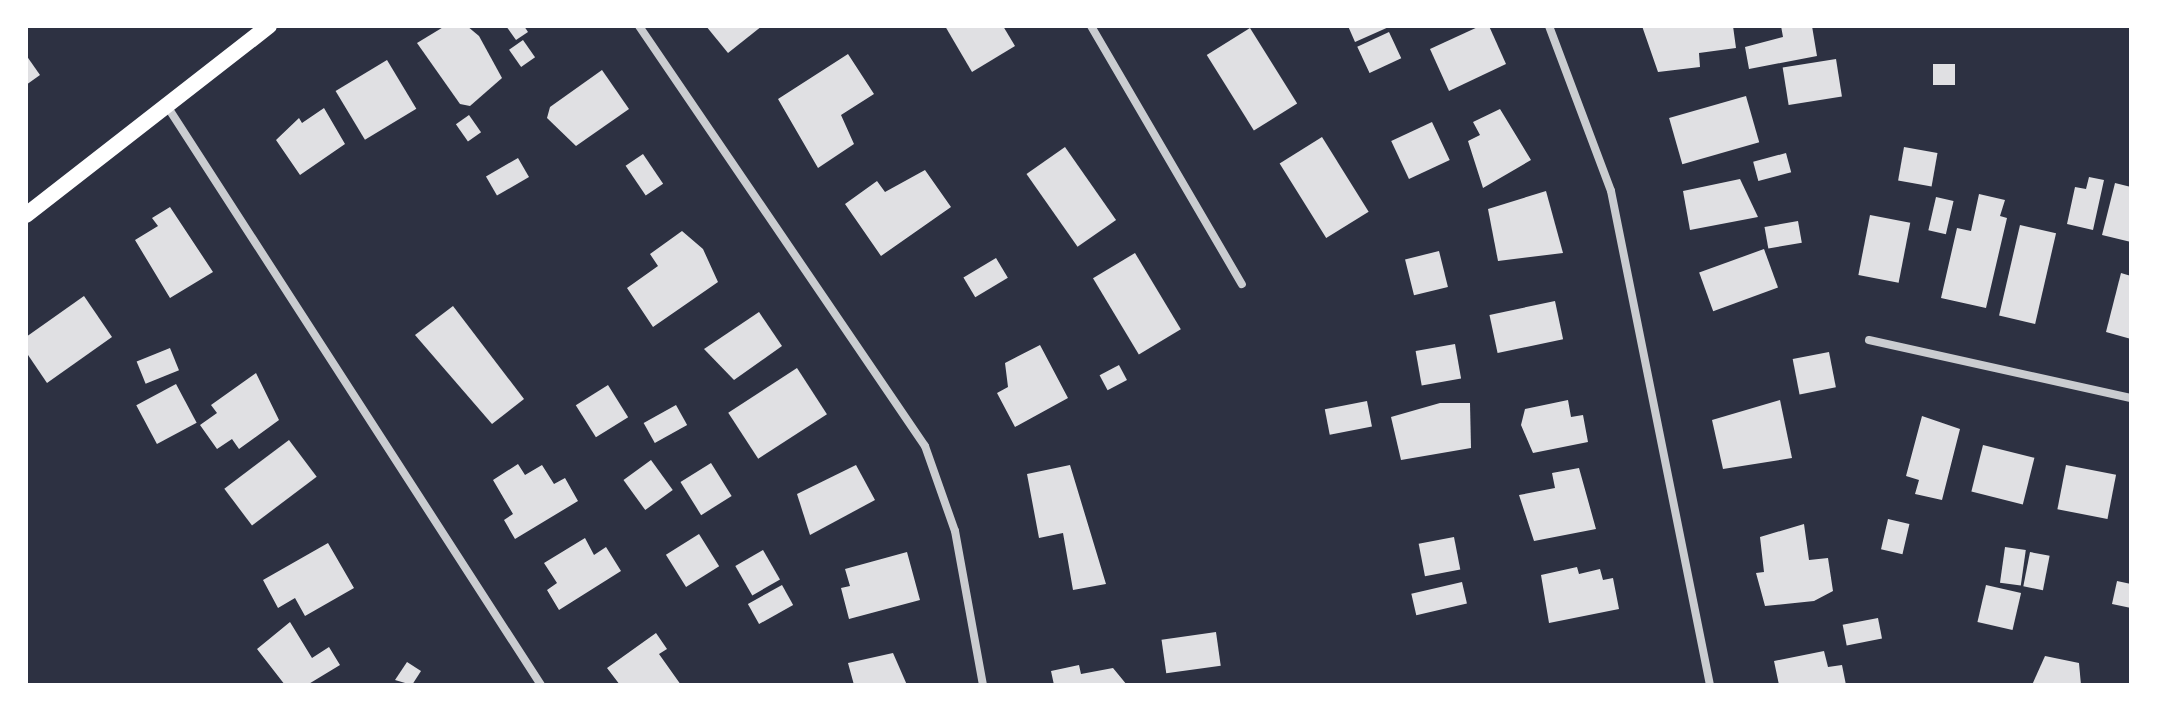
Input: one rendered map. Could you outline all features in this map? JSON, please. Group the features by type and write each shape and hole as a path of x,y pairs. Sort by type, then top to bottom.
{"main road":[{"path":"26,215 269,26"}],"street":[{"path":"639,26 925,446 955,531 983,685"},
{"path":"1091,26 1242,284"},
{"path":"1549,26 1611,191 1710,685"},
{"path":"167,105 541,685"},
{"path":"1869,340 2131,398"}],"building":[{"path":"445,26 467,26 479,36 502,78 470,106 460,104 417,43"},
{"path":"506,26 524,26 528,32 516,40"},
{"path":"706,26 762,26 728,53"},
{"path":"945,26 1003,26 1015,46 972,72"},
{"path":"1348,26 1391,26 1355,42"},
{"path":"1480,26 1489,26 1506,64 1449,91 1430,49"},
{"path":"1642,26 1733,26 1736,48 1699,53 1700,67 1658,72"},
{"path":"1781,26 1812,26 1817,56 1749,69 1745,47 1783,37"},
{"path":"1250,28 1297,103 1254,131 1207,55"},
{"path":"1389,32 1401,58 1370,73 1357,47"},
{"path":"523,40 535,57 521,67 509,50"},
{"path":"848,54 874,94 841,115 854,144 818,168 778,99"},
{"path":"26,55 40,75 26,85"},
{"path":"1836,59 1842,97 1789,105 1783,67"},
{"path":"387,60 416,109 365,140 336,91"},
{"path":"1933,64 1955,64 1955,85 1933,85"},
{"path":"602,70 629,109 576,146 547,118 550,107"},
{"path":"1746,96 1759,142 1682,164 1669,118"},
{"path":"324,108 345,144 300,175 276,140 299,118 302,123"},
{"path":"1500,109 1531,160 1483,188 1468,141 1480,135 1473,122"},
{"path":"469,115 481,132 468,141 456,124"},
{"path":"1432,122 1450,160 1409,179 1391,141"},
{"path":"1322,137 1369,212 1326,238 1280,163"},
{"path":"1065,147 1116,220 1078,247 1026,174"},
{"path":"1904,147 1937,153 1932,186 1898,180"},
{"path":"1786,153 1791,172 1758,181 1753,162"},
{"path":"643,154 663,184 646,196 626,166"},
{"path":"518,158 529,177 497,196 486,176"},
{"path":"925,170 951,207 881,256 845,204 877,181 885,192"},
{"path":"2089,177 2104,180 2093,230 2067,224 2075,187 2086,189"},
{"path":"1740,179 1758,217 1690,230 1683,191"},
{"path":"2115,183 2131,187 2131,242 2102,235"},
{"path":"1546,191 1563,253 1498,261 1488,209"},
{"path":"1979,194 2005,200 2000,216 2007,218 1986,308 1941,298 1957,228 1971,231"},
{"path":"1936,197 1954,201 1946,234 1928,230"},
{"path":"170,207 213,272 170,298 135,240 158,226 152,218"},
{"path":"1870,215 1910,223 1899,283 1858,275"},
{"path":"1798,221 1802,243 1768,249 1765,227"},
{"path":"2020,225 2056,233 2035,324 1999,316"},
{"path":"682,231 703,249 718,282 653,327 627,288 658,266 650,254"},
{"path":"1764,249 1778,288 1713,311 1699,273"},
{"path":"1439,251 1448,287 1414,295 1405,259"},
{"path":"1135,253 1181,329 1139,355 1093,278"},
{"path":"996,258 1008,278 975,297 963,278"},
{"path":"2121,273 2131,276 2131,339 2106,332"},
{"path":"84,296 112,337 47,383 26,352 26,337"},
{"path":"1555,301 1563,339 1498,353 1489,315"},
{"path":"453,306 524,399 492,424 415,335"},
{"path":"759,312 782,346 734,380 704,349"},
{"path":"1455,344 1461,378 1422,385 1416,351"},
{"path":"1040,345 1068,398 1015,427 997,393 1008,387 1005,363"},
{"path":"170,348 179,370 146,384 137,361"},
{"path":"1829,352 1836,387 1800,394 1793,359"},
{"path":"1119,365 1127,380 1108,390 1100,375"},
{"path":"797,368 827,414 758,459 728,413"},
{"path":"256,373 279,420 239,449 232,439 217,449 200,425 217,413 211,405"},
{"path":"176,384 197,423 157,444 136,405"},
{"path":"608,385 628,417 596,437 576,405"},
{"path":"1568,400 1571,417 1583,415 1588,442 1533,453 1521,425 1525,409"},
{"path":"1780,400 1792,458 1723,469 1712,420"},
{"path":"1367,401 1372,427 1330,435 1325,409"},
{"path":"1440,403 1470,403 1471,448 1401,460 1391,417"},
{"path":"676,405 687,425 655,443 644,423"},
{"path":"1922,416 1960,429 1942,500 1915,494 1919,480 1906,476"},
{"path":"289,440 317,477 252,525 224,489"},
{"path":"1983,445 2034,458 2023,504 1971,492"},
{"path":"651,460 673,490 645,510 623,480"},
{"path":"711,463 732,496 701,515 680,482"},
{"path":"518,464 525,475 542,465 554,484 565,478 578,501 515,539 504,520 513,514 493,480"},
{"path":"856,465 875,500 810,535 797,494"},
{"path":"1070,465 1106,584 1073,590 1063,533 1039,538 1027,474"},
{"path":"2066,465 2116,475 2107,519 2057,509"},
{"path":"1579,468 1596,529 1534,541 1519,495 1555,488 1552,473"},
{"path":"1888,519 1909,524 1902,554 1881,549"},
{"path":"1804,524 1809,560 1828,558 1833,591 1814,601 1765,606 1756,573 1764,572 1760,537"},
{"path":"699,534 719,566 686,587 666,555"},
{"path":"1454,537 1460,569 1425,576 1419,544"},
{"path":"585,538 594,555 606,547 621,571 559,610 547,590 557,583 544,563"},
{"path":"328,543 354,588 305,616 295,598 278,608 263,580"},
{"path":"2005,547 2026,550 2021,586 2000,583"},
{"path":"763,550 780,579 752,595 735,566"},
{"path":"907,552 920,600 849,619 841,588 850,586 845,569"},
{"path":"2030,552 2050,556 2043,590 2023,586"},
{"path":"1577,567 1579,574 1600,569 1603,580 1613,578 1619,609 1549,623 1541,575"},
{"path":"2117,581 2131,584 2131,608 2112,604"},
{"path":"1462,582 1467,603 1416,615 1411,594"},
{"path":"782,585 793,605 759,624 748,604"},
{"path":"1986,585 2021,593 2013,630 1977,622"},
{"path":"1878,618 1882,639 1847,645 1843,625"},
{"path":"290,622 312,658 329,647 340,665 307,685 285,685 257,649"},
{"path":"1216,632 1221,666 1166,673 1162,640"},
{"path":"656,633 667,649 659,654 681,685 620,685 607,668"},
{"path":"1824,651 1828,667 1842,665 1846,685 1779,685 1774,661"},
{"path":"893,653 907,685 854,685 848,663"},
{"path":"2045,656 2079,663 2081,685 2032,685"},
{"path":"407,662 421,671 412,685 395,680"},
{"path":"1079,665 1081,674 1113,668 1127,685 1054,685 1051,671"}]}
